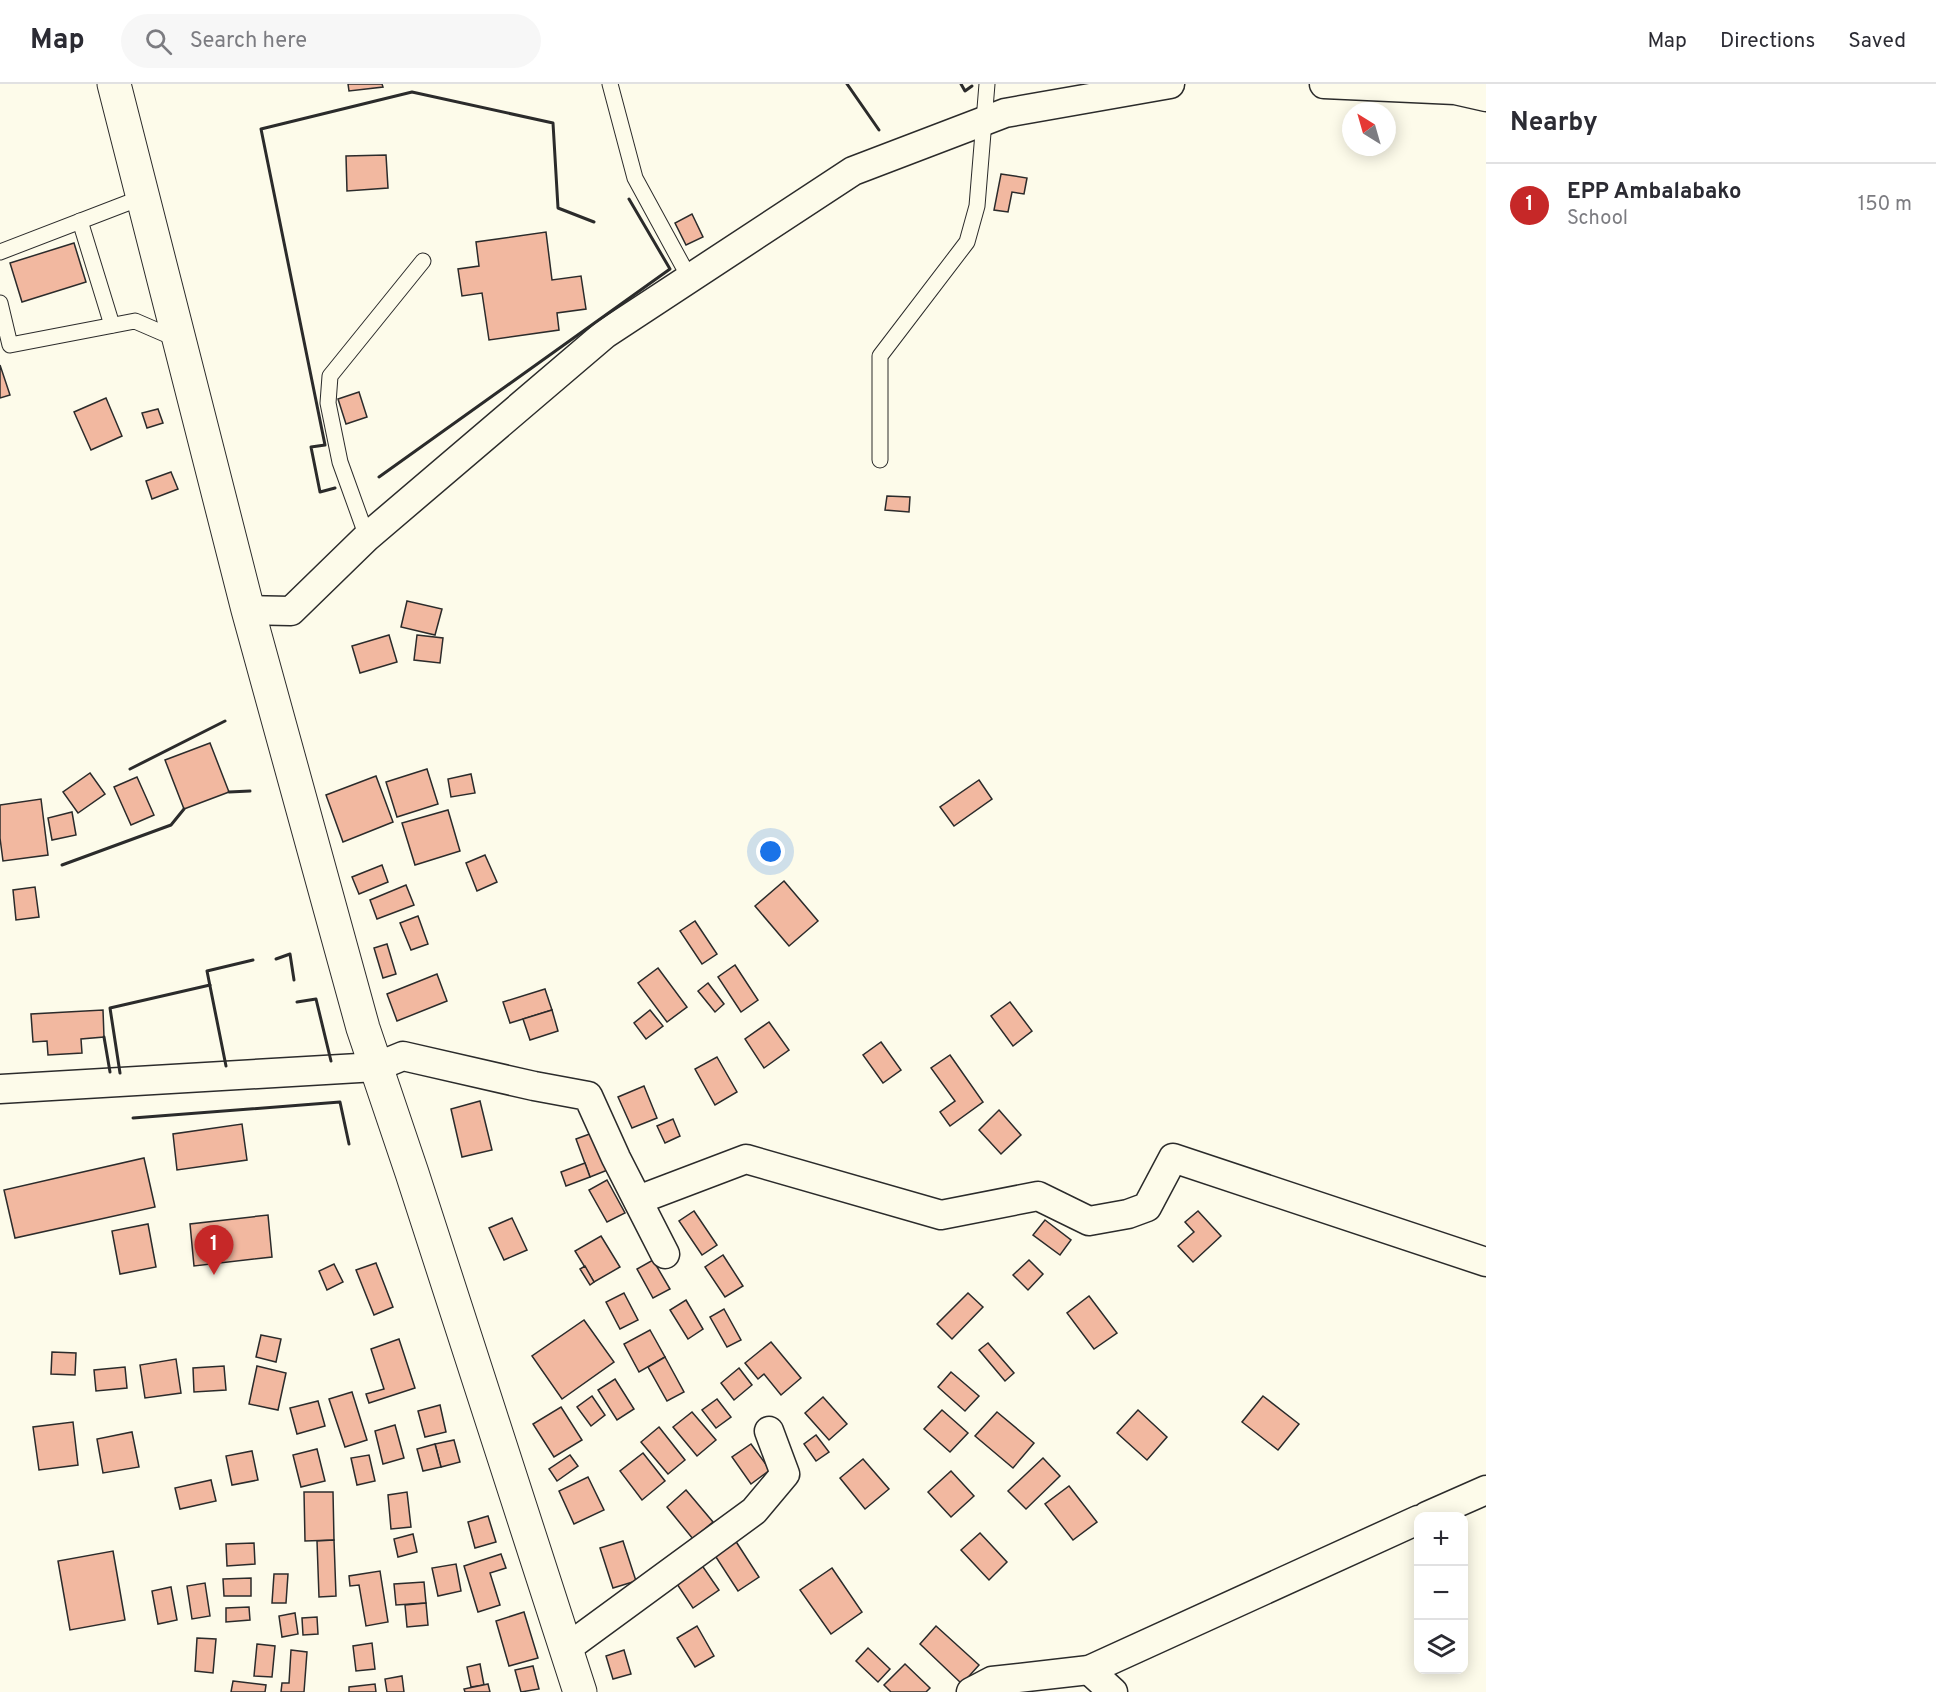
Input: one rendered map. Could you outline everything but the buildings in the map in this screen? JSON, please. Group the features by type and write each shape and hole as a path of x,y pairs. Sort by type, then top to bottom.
{"main road":[{"path":"114,84 248,610 363,1028 580,1692"}],"street":[{"path":"248,610 291,611 367,537 605,334 852,171 1005,113 1170,84"},
{"path":"1324,84 1455,90 1486,97"},
{"path":"0,1089 376,1067 403,1056 588,1096 616,1158 665,1254"},
{"path":"638,1200 747,1159 941,1215 1038,1196 1089,1221 1128,1214 1147,1207 1173,1158 1486,1262"},
{"path":"567,1648 754,1511 785,1474 769,1431"},
{"path":"1436,1512 1486,1490"},
{"path":"971,1692 993,1681 1089,1670 1414,1522"},
{"path":"1089,1670 1113,1692"}],"lane":[{"path":"610,84 635,178 690,279"},
{"path":"880,460 880,356 967,242 977,206 987,84"},
{"path":"0,252 142,197"},
{"path":"80,221 112,325"},
{"path":"367,537 340,462 328,403 330,375 423,261"},
{"path":"0,303 10,345 135,321 179,340"}],"wall":[{"path":"847,84 879,130"},
{"path":"961,84 965,91 972,86"},
{"path":"335,488 320,492 311,447 325,445 261,129 412,92 553,123 558,208 594,222"},
{"path":"379,477 670,269 629,199"},
{"path":"130,769 225,721"},
{"path":"229,792 250,791"},
{"path":"62,865 171,825 184,809"},
{"path":"276,959 290,954 294,980"},
{"path":"226,1066 207,971 253,960"},
{"path":"120,1073 110,1008 210,985"},
{"path":"297,1002 316,999 331,1061"},
{"path":"104,1037 110,1072"},
{"path":"133,1118 340,1102 349,1144"}],"place":[{"name":"EPP Ambalabako","path":"214,1275"}]}
